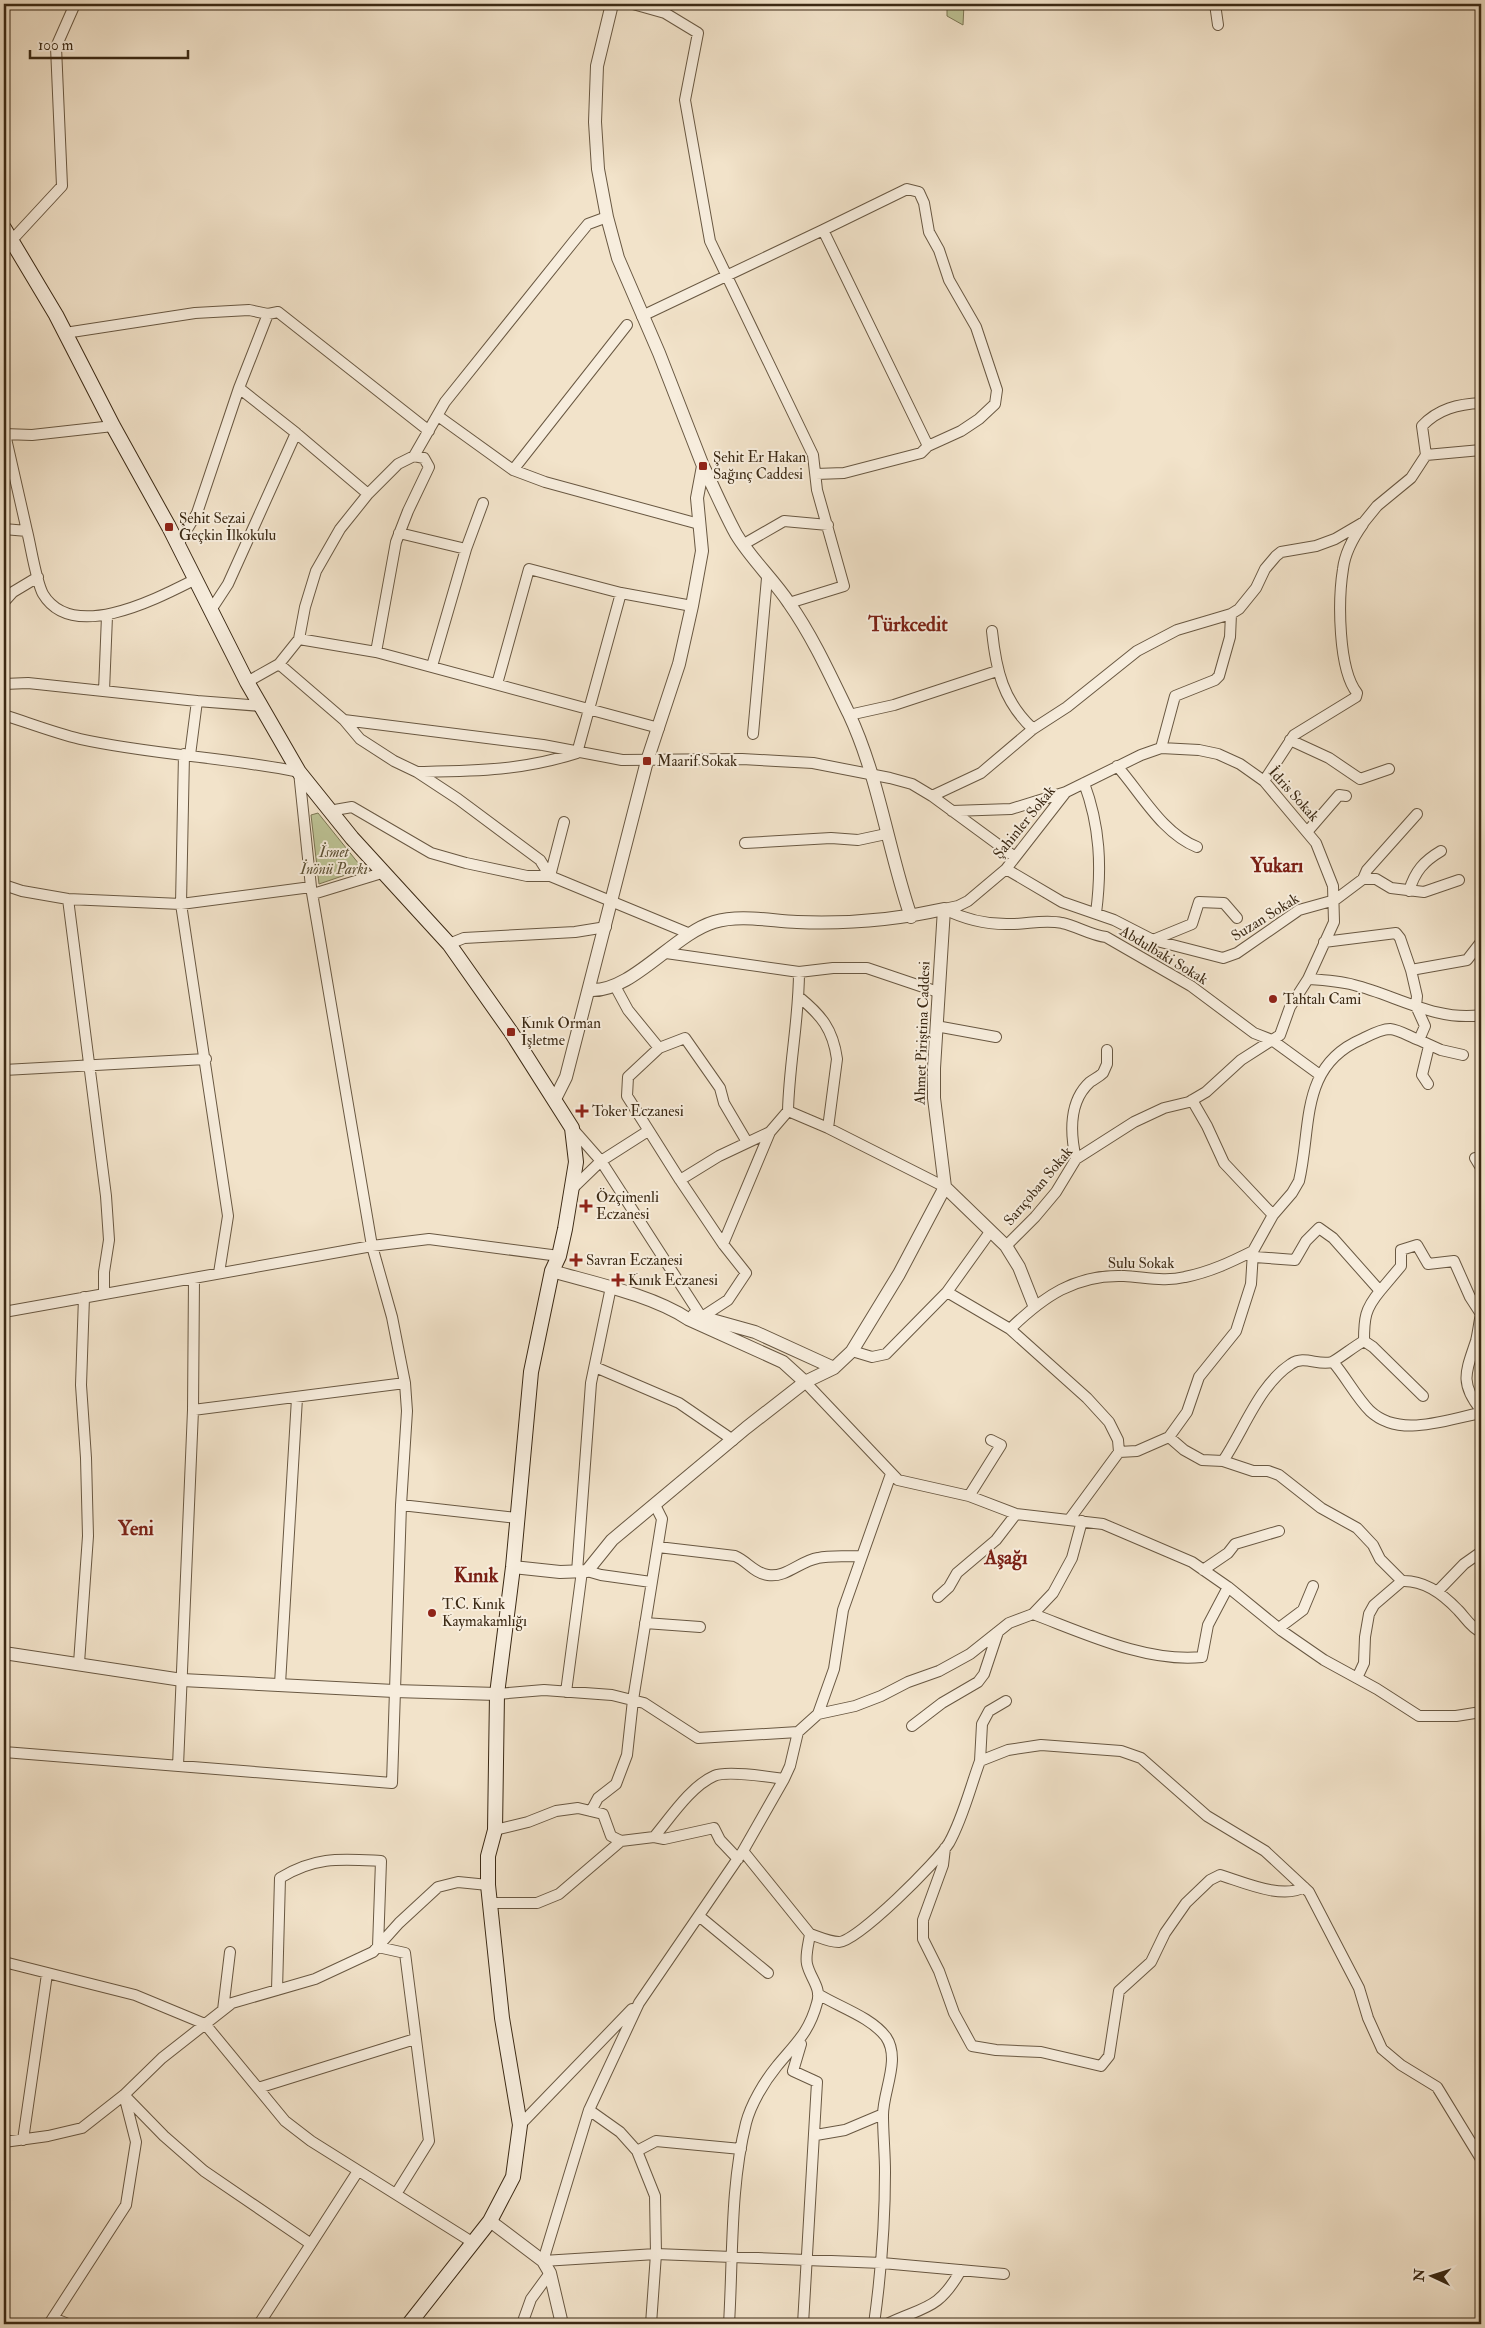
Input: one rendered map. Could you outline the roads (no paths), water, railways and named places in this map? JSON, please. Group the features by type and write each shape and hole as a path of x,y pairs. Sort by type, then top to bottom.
{"main road":[{"path":"4,228 8,241 65,333 113,426 170,527 177,546 196,579 247,682 299,772 329,811 449,944 511,1032 572,1128 576,1162 559,1256 552,1271 531,1372 513,1567 497,1694 494,1830 488,1856 488,1885 502,2018 520,2125 513,2177 490,2221 409,2324"}],"street":[{"path":"8,241 62,186 56,47 75,4"},
{"path":"612,4 597,66 595,122 598,169 607,217 618,258 703,466 744,544 767,578 789,602 813,643 849,715 872,775 886,834 912,917"},
{"path":"633,4 665,13 698,33 685,100 710,241 813,455 818,490 844,586 789,602"},
{"path":"1215,4 1218,25"},
{"path":"642,316 907,189 919,192 924,203 929,232 939,250 949,280 976,327 997,390 994,404 979,419 961,431 928,446 921,453 844,473 816,474"},
{"path":"247,682 279,664 299,639 305,607 316,570 340,529 368,494 398,464 414,456 445,402 574,240 588,224 607,217"},
{"path":"823,230 928,446"},
{"path":"65,333 195,313 249,310 268,314 278,312 292,321 429,431"},
{"path":"177,546 197,512 239,388 268,314"},
{"path":"513,470 627,325"},
{"path":"239,388 368,494"},
{"path":"1264,781 1294,734 1356,697 1357,693 1352,686 1340,627 1340,602 1343,569 1347,552 1364,522 1377,506 1411,478 1426,455 1422,426 1431,416 1463,404 1481,403"},
{"path":"438,416 513,470 545,482 699,524"},
{"path":"113,426 32,434 4,434 42,592 51,605 62,612 107,616 164,595 196,579"},
{"path":"211,610 228,584 296,433"},
{"path":"1426,455 1481,450"},
{"path":"376,652 399,534 429,467 424,458 414,456"},
{"path":"555,1099 566,1077 590,990 647,761 679,664 702,551 697,498 703,466"},
{"path":"432,666 466,549 483,503"},
{"path":"744,544 784,521 828,526"},
{"path":"932,796 981,773 1033,729 1067,707 1137,651 1177,630 1231,614 1239,609 1256,588 1265,569 1281,552 1326,543 1364,522"},
{"path":"4,530 27,531"},
{"path":"399,534 466,549"},
{"path":"496,684 529,569 621,593 692,606"},
{"path":"4,602 13,592 38,577"},
{"path":"753,734 767,578"},
{"path":"577,753 621,593"},
{"path":"1161,748 1175,696 1215,680 1219,676 1230,637 1231,614"},
{"path":"104,691 107,616"},
{"path":"992,631 997,671 1016,714 1033,729"},
{"path":"299,639 376,652 659,728"},
{"path":"279,664 344,720 360,739 394,761 417,772 458,799 540,860 550,876"},
{"path":"849,715 894,704 997,671"},
{"path":"4,684 28,683 261,706"},
{"path":"197,701 187,754 181,904 228,1216 219,1273"},
{"path":"4,715 80,738 250,762 299,772 312,891 372,1246 392,1317 405,1383 407,1411 400,1505 392,1783 4,1752"},
{"path":"344,720 543,745 577,753 647,761 760,760 813,763 872,775 912,784 932,796 1015,857"},
{"path":"1290,740 1329,758 1360,779 1389,769"},
{"name":"Şahinler Sokak","path":"944,909 958,906 968,901 1006,870 1066,792 1117,766 1161,748"},
{"name":"İdris Sokak","path":"1161,748 1199,750 1218,754 1240,764 1264,781 1316,843 1329,874 1335,900 1334,922 1308,979 1290,1007 1280,1035 1272,1040"},
{"path":"417,772 482,771 530,766 577,753"},
{"path":"1117,766 1163,821 1183,839 1197,847"},
{"path":"1084,783 1091,802 1098,835 1100,874 1096,913"},
{"path":"952,811 1012,809 1066,792"},
{"path":"1307,832 1340,795 1346,796"},
{"path":"329,811 352,807 431,853 457,861 527,876 550,876 688,933"},
{"path":"1335,900 1363,878 1367,870 1417,814"},
{"path":"550,876 564,822"},
{"path":"745,843 831,838 858,840 886,834"},
{"path":"1409,891 1413,877 1425,861 1441,851"},
{"name":"Suzan Sokak","path":"1006,870 1062,902 1114,920 1153,940 1223,958 1237,953 1299,910 1335,900"},
{"path":"4,885 22,891 68,899 181,904 312,891 385,872"},
{"path":"1363,878 1376,879 1391,888 1430,892 1459,880"},
{"path":"68,899 106,1196 109,1240 104,1272 104,1292"},
{"path":"1153,940 1192,924 1199,902 1224,903 1236,918"},
{"path":"590,990 602,991 615,986 666,953 688,933 723,920 871,922 912,917 944,909"},
{"name":"Abdulbaki Sokak","path":"944,909 973,921 1012,924 1036,922 1062,923 1094,935 1106,937 1191,986 1254,1033 1272,1040 1320,1075"},
{"name":"Ahmet Piriştina Caddesi","path":"944,909 936,1026 934,1098 945,1187"},
{"path":"1106,937 1114,920"},
{"path":"449,944 464,938 575,932 606,927"},
{"path":"1324,942 1396,933 1400,938 1411,970 1417,996 1416,1006 1425,1026 1419,1040"},
{"path":"1411,970 1467,960 1481,942"},
{"path":"666,953 799,972 833,968 867,968 938,992"},
{"path":"724,1244 770,1132 788,1111 789,1082 799,997 799,972"},
{"path":"1308,979 1354,985 1416,1006 1459,1016 1481,1015"},
{"path":"615,986 628,1010 659,1048"},
{"path":"799,997 814,1009 825,1022 831,1031 836,1047 837,1059 828,1128"},
{"path":"936,1026 996,1037"},
{"path":"1119,1452 1137,1451 1169,1437 1187,1412 1199,1377 1236,1331 1251,1284 1254,1254 1273,1215 1292,1193 1299,1181 1308,1114 1320,1075 1336,1055 1351,1044 1392,1029 1429,1046 1462,1055"},
{"path":"705,1323 728,1300 746,1273 724,1244 648,1131 627,1096 628,1077 659,1048 685,1038 720,1088 724,1103 747,1142"},
{"name":"Sarıçoban Sokak","path":"1006,1246 1035,1217 1056,1192 1076,1159 1134,1122 1164,1108 1192,1100 1206,1092 1241,1060 1272,1040"},
{"path":"1428,1084 1422,1075 1429,1046"},
{"path":"1076,1159 1072,1138 1072,1119 1081,1095 1091,1081 1103,1074 1107,1050"},
{"path":"4,1070 206,1060"},
{"path":"1192,1100 1207,1126 1224,1163 1273,1215"},
{"path":"788,1111 828,1128 945,1187 1006,1246 1019,1267 1034,1305"},
{"path":"572,1128 601,1161 705,1323 755,1332 834,1368"},
{"path":"571,1190 601,1161 648,1131"},
{"path":"680,1180 747,1142 770,1132"},
{"path":"1475,1158 1481,1168"},
{"path":"582,1571 612,1540 732,1440 805,1382 834,1368 852,1351 899,1274 945,1187"},
{"path":"1254,1254 1296,1260 1306,1240 1319,1228 1333,1238 1380,1291"},
{"path":"852,1351 872,1357 886,1354 948,1292 990,1232"},
{"path":"4,1312 104,1292 372,1246 429,1239 559,1256"},
{"path":"1364,1341 1364,1322 1368,1304 1401,1266 1401,1250 1417,1245 1428,1264 1454,1261 1470,1297 1481,1314"},
{"name":"Sulu Sokak","path":"1010,1329 1034,1305 1068,1285 1123,1276 1154,1279 1184,1278 1254,1254"},
{"path":"552,1271 611,1287 705,1323 783,1362 805,1382 890,1474 898,1480 969,1496 1016,1514 1103,1524 1192,1562 1324,1660 1419,1716 1456,1716 1481,1712"},
{"path":"178,1766 193,1410 194,1278"},
{"path":"566,1692 582,1571 583,1473 591,1383 611,1287"},
{"path":"1333,1362 1371,1412 1396,1424 1414,1426 1481,1411 1473,1401 1465,1374 1476,1342 1481,1314 1481,1290"},
{"path":"948,1292 1010,1329 1087,1398 1109,1422 1118,1440 1119,1452 1069,1520"},
{"path":"79,1664 88,1536 86,1458 81,1385 84,1297"},
{"path":"1223,1461 1262,1395 1292,1363 1305,1360 1333,1362 1350,1348 1364,1341"},
{"path":"1364,1341 1373,1347 1424,1396"},
{"path":"595,1367 680,1404 732,1440"},
{"path":"193,1410 405,1383"},
{"path":"280,1684 296,1398"},
{"path":"1169,1437 1184,1450 1202,1460 1223,1461 1253,1471 1268,1471 1279,1475 1321,1508 1357,1528 1373,1545 1380,1560 1402,1581"},
{"path":"969,1496 1001,1445 991,1440"},
{"path":"543,2260 589,2110 639,2003 741,1855 784,1779 790,1766 793,1745 798,1732 818,1714 834,1669 843,1610 860,1556 890,1474"},
{"path":"400,1505 517,1518"},
{"path":"591,1811 598,1798 612,1788 623,1770 630,1739 632,1700 662,1520 655,1505"},
{"path":"938,1597 949,1587 957,1573 996,1540 1016,1514"},
{"path":"818,1714 855,1706 881,1696 908,1682 939,1671 970,1654 1017,1618 1033,1614 1053,1593 1067,1566 1082,1521"},
{"path":"1203,1570 1228,1553 1234,1544 1280,1531"},
{"path":"658,1546 735,1556 744,1559 755,1571 770,1576 788,1572 802,1562 819,1558 860,1556"},
{"path":"1437,1592 1464,1564 1481,1552"},
{"path":"513,1567 582,1571 651,1582"},
{"path":"1357,1678 1364,1663 1369,1614 1374,1605 1402,1581 1416,1581 1437,1592 1481,1632"},
{"path":"1279,1628 1303,1610 1313,1586"},
{"path":"1033,1614 1094,1638 1147,1652 1185,1659 1202,1657 1208,1625 1228,1587"},
{"path":"645,1623 700,1627"},
{"path":"912,1726 981,1678 998,1632"},
{"path":"4,1653 182,1680 394,1691 497,1694 544,1690 612,1695 644,1703 698,1738 711,1739 744,1733 798,1732"},
{"path":"1006,1701 988,1711 982,1724 980,1761 967,1799 945,1848 943,1865 923,1920 923,1939 939,1971 954,2013 972,2046 996,2050 1040,2052 1101,2066 1110,2056 1119,1991 1151,1962 1164,1933 1186,1903 1210,1880 1220,1875 1284,1893 1296,1892 1304,1887"},
{"path":"980,1761 1008,1750 1041,1745 1121,1751 1141,1758 1207,1816 1265,1851 1304,1887 1359,1988 1368,2018 1382,2049 1401,2065 1437,2087 1481,2159"},
{"path":"654,1837 688,1796 715,1775 755,1774 784,1779"},
{"path":"494,1830 556,1811 578,1808 603,1814 611,1836 621,1841 654,1837 664,1839 714,1828 720,1840 741,1855 810,1934 825,1940 840,1942 855,1935 904,1891 945,1848"},
{"path":"490,1903 537,1903 559,1894 621,1841"},
{"path":"277,1990 280,1878 299,1866 332,1859 381,1861 378,1947"},
{"path":"4,2142 48,2136 82,2128 124,2095 162,2058 232,2003 315,1979 373,1952 399,1923 438,1887 458,1882 488,1885"},
{"path":"699,1916 768,1973"},
{"path":"729,2324 740,2149 747,2121 759,2094 776,2067 799,2042 809,2027 818,1994 807,1963 810,1934"},
{"path":"378,1947 405,1953 429,2141 396,2194"},
{"path":"223,2010 230,1952"},
{"path":"4,1962 134,1995 205,2024 285,2121 358,2171 472,2242"},
{"path":"23,2140 47,1974"},
{"path":"818,1994 871,2023 886,2037 892,2050 891,2071 883,2114 885,2172 882,2263 874,2324"},
{"path":"520,2125 639,2003"},
{"path":"258,2088 415,2039"},
{"path":"799,2042 802,2045 793,2071 817,2082 816,2135 803,2324"},
{"path":"124,2095 164,2136 204,2171 311,2244"},
{"path":"68,2324 51,2321 126,2206 136,2142 124,2095"},
{"path":"589,2110 620,2132 637,2151 655,2196 656,2254 651,2324"},
{"path":"816,2135 845,2130 883,2114"},
{"path":"637,2151 656,2141 740,2149"},
{"path":"259,2324 358,2171"},
{"path":"490,2221 543,2260 550,2273 562,2324"},
{"path":"543,2260 656,2254 882,2263 1004,2274"},
{"path":"887,2324 932,2306 952,2287 961,2270"},
{"path":"522,2324 531,2299 550,2273"}],"place":[{"name":"Şehit Er Hakan Sağınç Caddesi","path":"703,466"},
{"name":"Şehit Sezai Geçkin İlkokulu","path":"169,527"},
{"name":"Maarif Sokak","path":"647,761"},
{"name":"Tahtalı Cami","path":"1273,999"},
{"name":"Kınık Orman İşletme","path":"511,1032"},
{"name":"Toker Eczanesi","path":"582,1111"},
{"name":"Özçimenli Eczanesi","path":"586,1206"},
{"name":"Savran Eczanesi","path":"576,1260"},
{"name":"Kınık Eczanesi","path":"618,1280"},
{"name":"T.C. Kınık Kaymakamlığı","path":"432,1613"}],"district":[{"name":"Türkcedit","path":"908,624"},
{"name":"Yukarı","path":"1277,865"},
{"name":"Yeni","path":"136,1528"},
{"name":"Aşağı","path":"1006,1557"},
{"name":"Kınık","path":"476,1575"}],"park label":[{"name":"İsmet İnönü Parkı","path":"334,860"}]}
